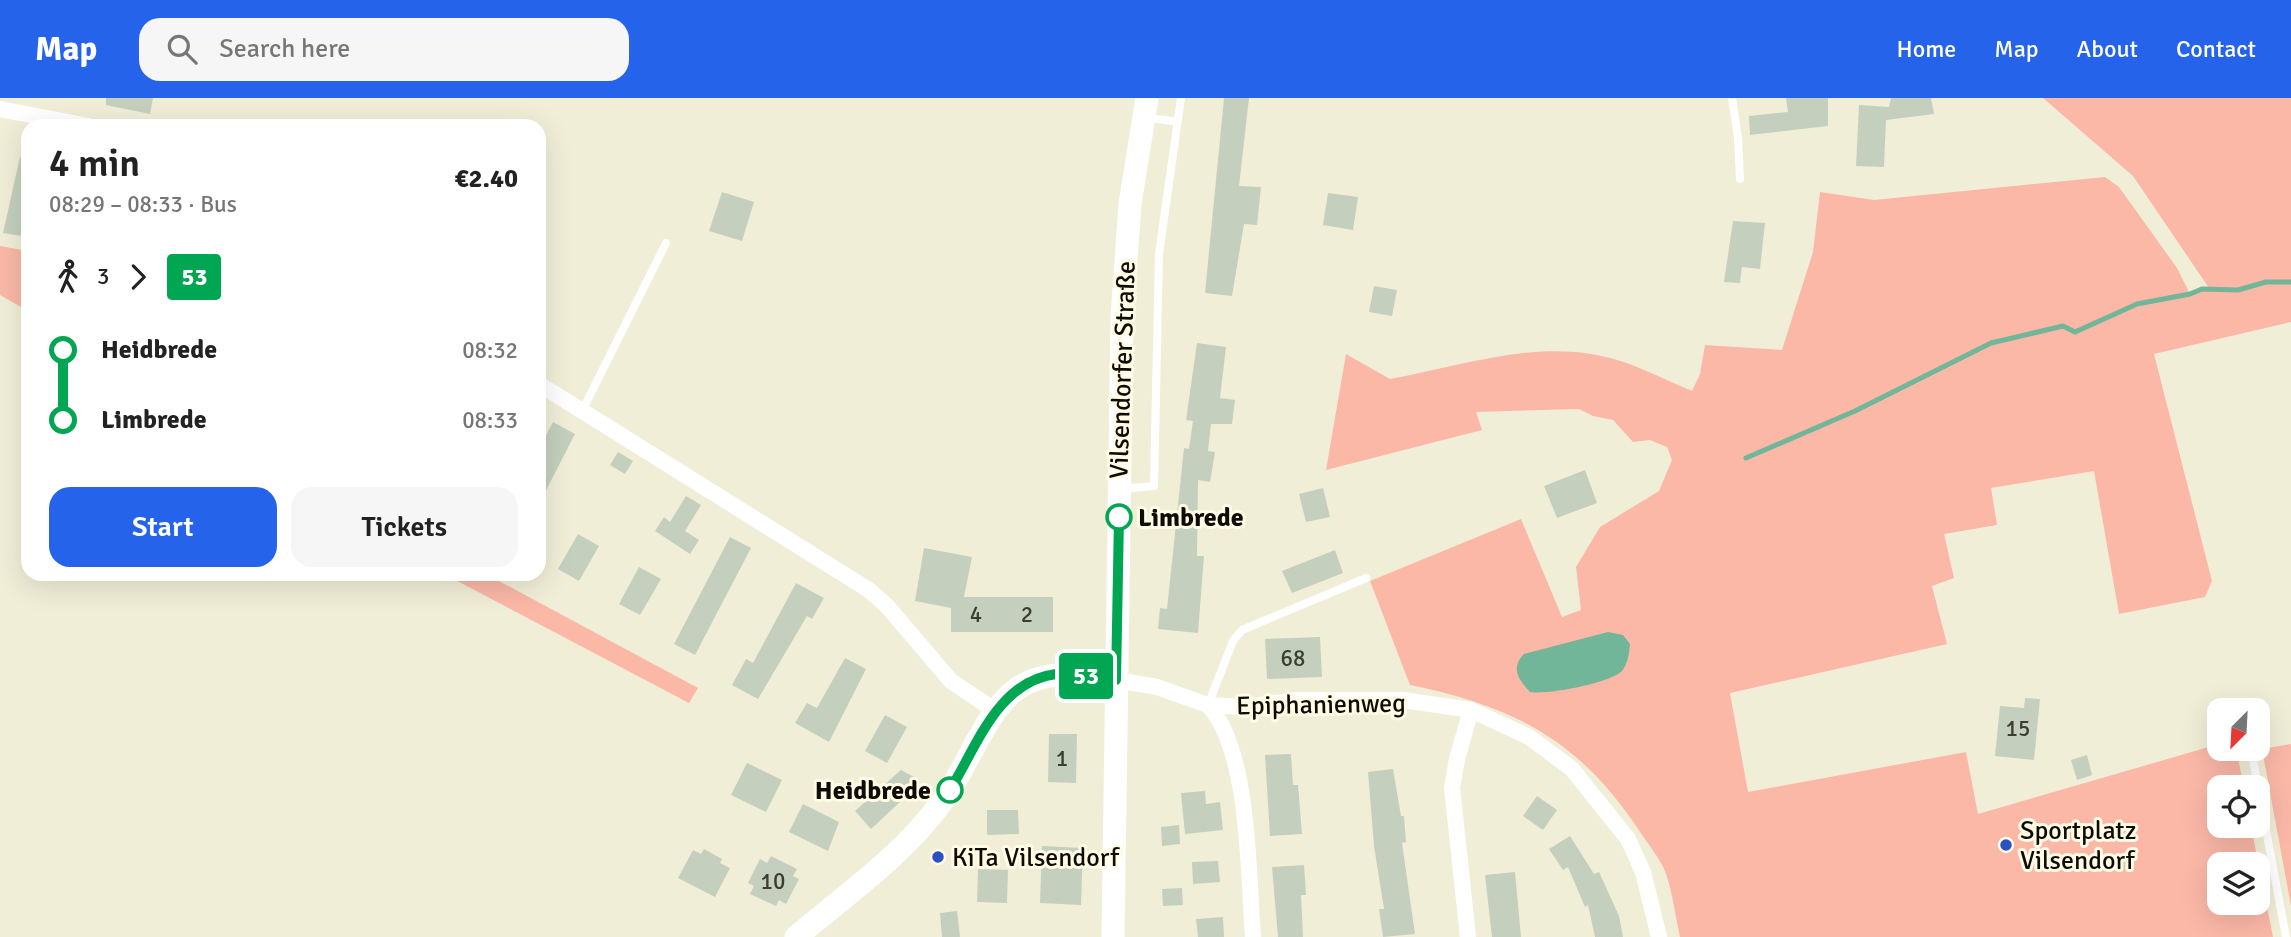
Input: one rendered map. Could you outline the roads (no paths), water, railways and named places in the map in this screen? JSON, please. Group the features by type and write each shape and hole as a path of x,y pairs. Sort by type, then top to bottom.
{"main road":[{"name":"Vilsendorfer Straße","path":"1113,937 1124,260 1145,107"},
{"path":"796,937 894,856 926,822 950,790 997,712 1017,688 1041,678 1070,674 1116,680"}],"street":[{"path":"0,109 52,119"},
{"path":"546,388 869,590 887,606 951,681 997,712"},
{"name":"Epiphanienweg","path":"1116,680 1157,687 1208,705 1243,707 1298,701 1390,700 1471,710 1529,737 1572,769 1600,800 1628,839 1643,872 1659,937"},
{"path":"1208,705 1226,729 1239,769 1253,937"},
{"path":"1468,937 1452,788 1471,710"}],"lane":[{"path":"1119,489 1154,486 1159,254 1181,98"},
{"path":"1732,98 1740,179"},
{"path":"1145,107 1177,122"},
{"path":"582,411 666,243"},
{"path":"1208,705 1233,641 1242,630 1366,579"},
{"path":"2252,761 2286,937"}],"waterway":[{"path":"1746,458 1855,411 1991,343 2063,326 2075,332 2137,304 2190,294 2202,289 2238,290 2266,282 2291,282"}],"place":[{"name":"Limbrede","path":"1119,517"},
{"name":"Heidbrede","path":"950,790"},
{"name":"Sportplatz Vilsendorf","path":"2006,845"},
{"name":"KiTa Vilsendorf","path":"938,857"}]}
